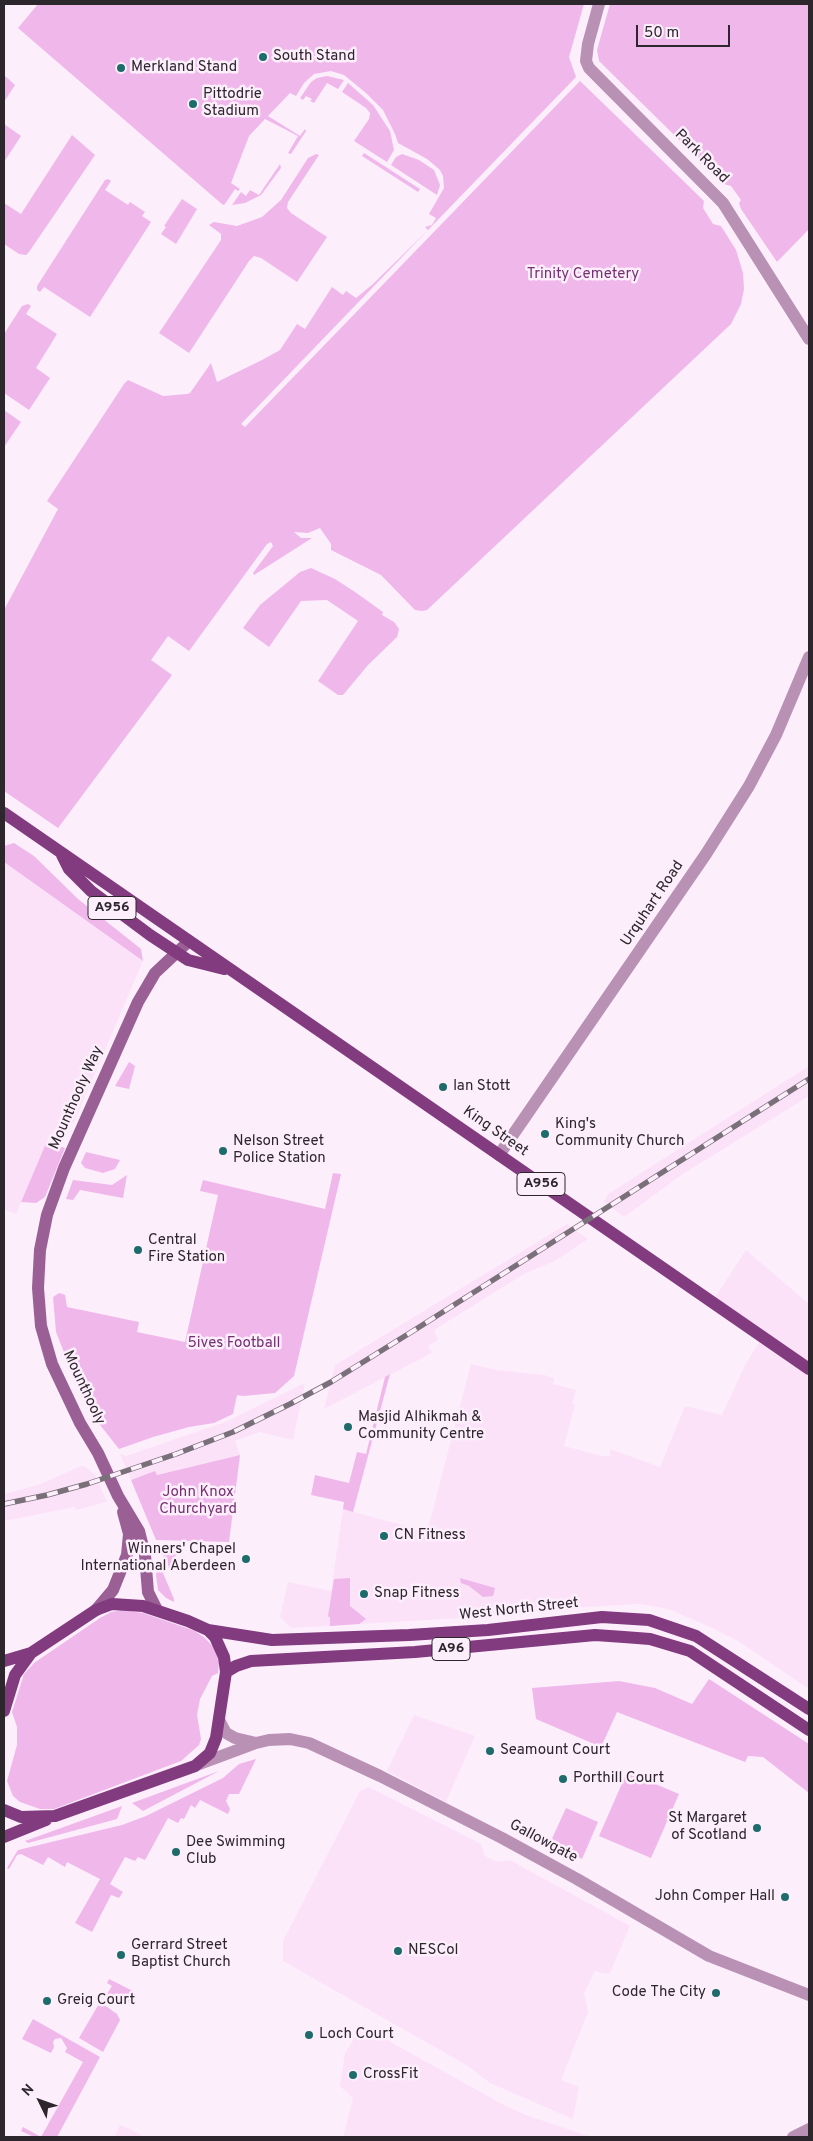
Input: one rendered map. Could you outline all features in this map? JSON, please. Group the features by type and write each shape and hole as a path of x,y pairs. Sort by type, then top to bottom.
{"main road":[{"name":"King Street","path":"4,813 809,1370"},
{"name":"King Street","path":"59,851 70,868 91,891 176,953 188,960 236,973"},
{"name":"Mounthooly Way","path":"38,1288 42,1230 64,1168 138,1002 155,973 189,941"},
{"name":"Mounthooly","path":"38,1288 41,1326 52,1364 70,1404 118,1496 139,1531 148,1592 157,1610"},
{"name":"Mounthooly","path":"96,1610 113,1590 127,1555 128,1534 118,1496"},
{"name":"A96","path":"4,1661 31,1653 96,1610 112,1604 143,1606 188,1621 208,1630"},
{"name":"West North Street","path":"208,1630 247,1637 279,1639 409,1635 488,1630 602,1617 649,1620 696,1636 809,1710"},
{"path":"4,1837 55,1816 195,1766 210,1753 216,1738 226,1672 222,1650 215,1636 208,1630"},
{"name":"A96","path":"226,1672 251,1661 415,1652 595,1635 650,1639 690,1651 809,1730"},
{"name":"A96","path":"4,1710 15,1675 31,1653"},
{"path":"4,1810 21,1818 55,1816"}],"street":[{"name":"Park Road","path":"599,4 588,44 586,61 588,68 723,204 809,339"},
{"name":"Urquhart Road","path":"500,1155 700,862 749,786 776,735 809,657"},
{"name":"Gallowgate","path":"219,1720 226,1732 235,1738 256,1743"},
{"name":"Gallowgate","path":"195,1766 256,1743 290,1739 309,1743 380,1776 502,1838 577,1879 709,1956 809,1995"},
{"path":"793,2137 809,2129"}],"shaded area":[{"path":"4,862 143,961 74,1122 48,1139 16,1214 5,1210 4,1213"},
{"path":"809,1066 809,1096 683,1174 624,1217 604,1202 608,1194"},
{"path":"567,1224 588,1239 555,1261 524,1274 434,1330 438,1340 428,1346 432,1353 324,1409 335,1365"},
{"path":"746,1250 809,1304 809,1689 738,1641 668,1609 640,1604 567,1608 462,1618 291,1628 280,1617 288,1582 331,1591 343,1509 413,1528 426,1536 471,1364 496,1370 544,1375 554,1378 553,1384 576,1390 572,1404 575,1405 564,1446 602,1456 610,1456 610,1449 660,1467 685,1406 722,1415 744,1367 762,1337 712,1302"},
{"path":"305,1383 293,1440 259,1432 235,1441 240,1455 156,1475 155,1472 131,1480 120,1454 126,1456 225,1422"},
{"path":"81,1466 86,1467 95,1475 107,1502 76,1510 75,1507 4,1521 4,1494 38,1485"},
{"path":"414,1715 475,1736 446,1802 387,1771"},
{"path":"369,1787 481,1844 485,1856 497,1862 510,1860 630,1926 610,1973 605,1974 595,1971 584,1993 588,2012 561,2080 579,2087 573,2119 490,2083 468,2066 283,1961 283,1941 360,1791"},
{"path":"362,2026 502,2104 526,2115 591,2137 343,2137 353,2098 340,2086 345,2053"},
{"path":"120,2125 128,2128 145,2137 114,2137"}],"green space":[{"name":"Pittodrie Stadium","path":"38,4 584,4 569,57 576,77 428,230 425,227 432,225 436,218 429,214 444,188 443,176 440,170 427,159 398,143 383,110 344,75 331,71 314,74 304,83 296,96 290,93 268,116 300,136 305,129 306,131 291,154 288,153 298,136 265,119 249,136 231,183 240,189 238,191 235,189 223,205 18,28"},
{"path":"610,4 809,4 809,229 777,262 741,209 739,203 741,200 731,186 724,184 599,61 597,50"},
{"path":"4,75 15,85 4,102"},
{"path":"327,76 344,80 338,89 327,83 314,103 310,101 312,99 306,96 303,100 300,98 311,82 317,78"},
{"name":"Trinity Cemetery","path":"580,81 704,201 703,208 713,224 721,226 736,250 743,273 744,289 741,304 731,324 427,610 415,610 381,575 331,550 331,544 320,528 308,533 294,532 301,538 312,538 254,575 253,573 273,546 271,542 267,544 189,651 168,636 151,660 172,675 58,828 4,791 4,610 58,509 47,501 124,384 128,380 163,396 187,394 190,393 211,363 217,382 262,360 280,350 297,324 305,329 332,287 343,295 346,291 356,298 427,231 241,424 245,427"},
{"path":"348,83 373,105 390,131 394,150 387,162 354,141 369,119 370,113 366,108 342,92"},
{"path":"4,124 21,136 4,162"},
{"path":"72,135 95,155 29,252 26,255 19,254 4,244 4,203 21,214"},
{"path":"364,153 420,189 418,192 362,156"},
{"path":"316,154 319,155 288,202 287,208 291,213 327,237 297,282 261,258 254,256 189,353 159,333 221,240 221,234 209,225 214,222 237,226 262,217 281,200 308,158"},
{"path":"402,154 419,160 434,170 440,185 437,195 391,165 396,157"},
{"path":"280,164 281,168 261,195 245,203 232,205 241,192 246,196 250,190 259,195"},
{"path":"105,180 111,181 105,190 128,205 130,202 145,212 142,216 151,222 90,317 44,287 40,292 37,290 37,286"},
{"path":"182,199 197,209 176,244 161,234 166,227 164,226"},
{"path":"28,304 31,306 26,314 57,334 36,368 50,378 29,410 4,393 4,334 22,306"},
{"path":"4,410 21,422 4,447"},
{"path":"311,568 335,579 355,592 383,612 382,615 394,622 399,629 397,637 368,665 343,695 338,695 318,681 358,621 327,600 301,601 269,647 243,628 260,605 300,572"},
{"path":"14,843 34,856 78,899 141,949 143,961 4,862 4,846"},
{"path":"129,1062 135,1066 129,1089 115,1086"},
{"path":"47,1141 65,1148 45,1197 36,1203 21,1202"},
{"path":"86,1152 120,1160 115,1169 103,1173 85,1168 81,1163"},
{"name":"5ives Football","path":"333,1173 341,1174 294,1376 275,1393 237,1395 233,1414 214,1423 189,1427 119,1449 89,1411 78,1388 56,1332 53,1297 59,1293 63,1294 65,1295 67,1307 139,1322 137,1332 185,1342 218,1195 200,1191 203,1180 325,1209"},
{"path":"127,1175 123,1198 80,1190 73,1200 66,1199 73,1180 112,1185"},
{"path":"390,1374 353,1512 343,1509 344,1502 311,1495 315,1475 349,1483 357,1452 366,1454 385,1377"},
{"name":"John Knox Churchyard","path":"240,1455 229,1542 156,1540 131,1480 155,1471 157,1475"},
{"path":"158,1545 176,1545 175,1569 169,1569 167,1559 165,1559"},
{"path":"160,1566 174,1602 166,1598 158,1590 156,1575 157,1569"},
{"path":"350,1578 350,1606 366,1619 359,1624 330,1626 330,1618 328,1616 334,1579"},
{"path":"460,1578 495,1588 493,1596 483,1597 469,1586 461,1583"},
{"path":"122,1610 143,1613 195,1631 215,1649 219,1662 218,1673 212,1676 200,1699 197,1715 201,1739 199,1745 181,1761 54,1809 40,1809 20,1802 13,1796 7,1781 17,1745 17,1727 12,1712 24,1674 34,1663 100,1618 111,1612"},
{"path":"709,1679 809,1744 809,1793 763,1757 748,1756 745,1762 617,1712 601,1747 536,1719 532,1688 619,1681 655,1688 692,1704"},
{"path":"256,1759 239,1794 229,1794 226,1801 230,1809 228,1814 200,1800 195,1808 191,1805 184,1819 181,1818 178,1823 168,1818 145,1860 138,1857 135,1861 125,1857 110,1884 123,1892 119,1898 111,1895 92,1932 75,1923 100,1879 67,1862 65,1867 48,1857 43,1865 21,1854 17,1855 9,1869 7,1868 18,1850 122,1825 146,1816 223,1778 239,1764"},
{"path":"219,1771 143,1811 132,1803"},
{"path":"627,1772 679,1794 651,1858 599,1836"},
{"path":"122,1806 117,1819 28,1843 25,1841"},
{"path":"566,1808 598,1822 582,1859 550,1843"},
{"path":"109,1979 135,1992 129,2002 124,2003 107,1994 112,1986 107,1983"},
{"path":"100,2002 117,2014 120,2020 103,2052 79,2038"},
{"path":"33,2019 100,2057 57,2137 41,2137 83,2062 65,2052 67,2048 61,2038 55,2039 53,2042 54,2047 51,2053 22,2039"},
{"path":"23,2127 41,2137 34,2137 21,2131"}],"railway":[{"path":"4,1504 87,1484 176,1454 233,1432 290,1404 331,1382 413,1331 809,1079"}],"place":[{"name":"South Stand","path":"263,57"},
{"name":"Merkland Stand","path":"121,68"},
{"name":"Pittodrie Stadium","path":"193,104"},
{"name":"Ian Stott","path":"443,1087"},
{"name":"King's Community Church","path":"545,1134"},
{"name":"Nelson Street Police Station","path":"223,1151"},
{"name":"Central Fire Station","path":"138,1250"},
{"name":"Masjid Alhikmah & Community Centre","path":"348,1427"},
{"name":"CN Fitness","path":"384,1536"},
{"name":"Winners' Chapel International Aberdeen","path":"246,1559"},
{"name":"Snap Fitness","path":"364,1594"},
{"name":"Seamount Court","path":"490,1751"},
{"name":"Porthill Court","path":"563,1779"},
{"name":"St Margaret of Scotland","path":"757,1828"},
{"name":"Dee Swimming Club","path":"176,1852"},
{"name":"John Comper Hall","path":"785,1897"},
{"name":"NESCol","path":"398,1951"},
{"name":"Gerrard Street Baptist Church","path":"121,1955"},
{"name":"Code The City","path":"716,1993"},
{"name":"Greig Court","path":"47,2001"},
{"name":"Loch Court","path":"309,2035"},
{"name":"CrossFit","path":"353,2075"}]}
